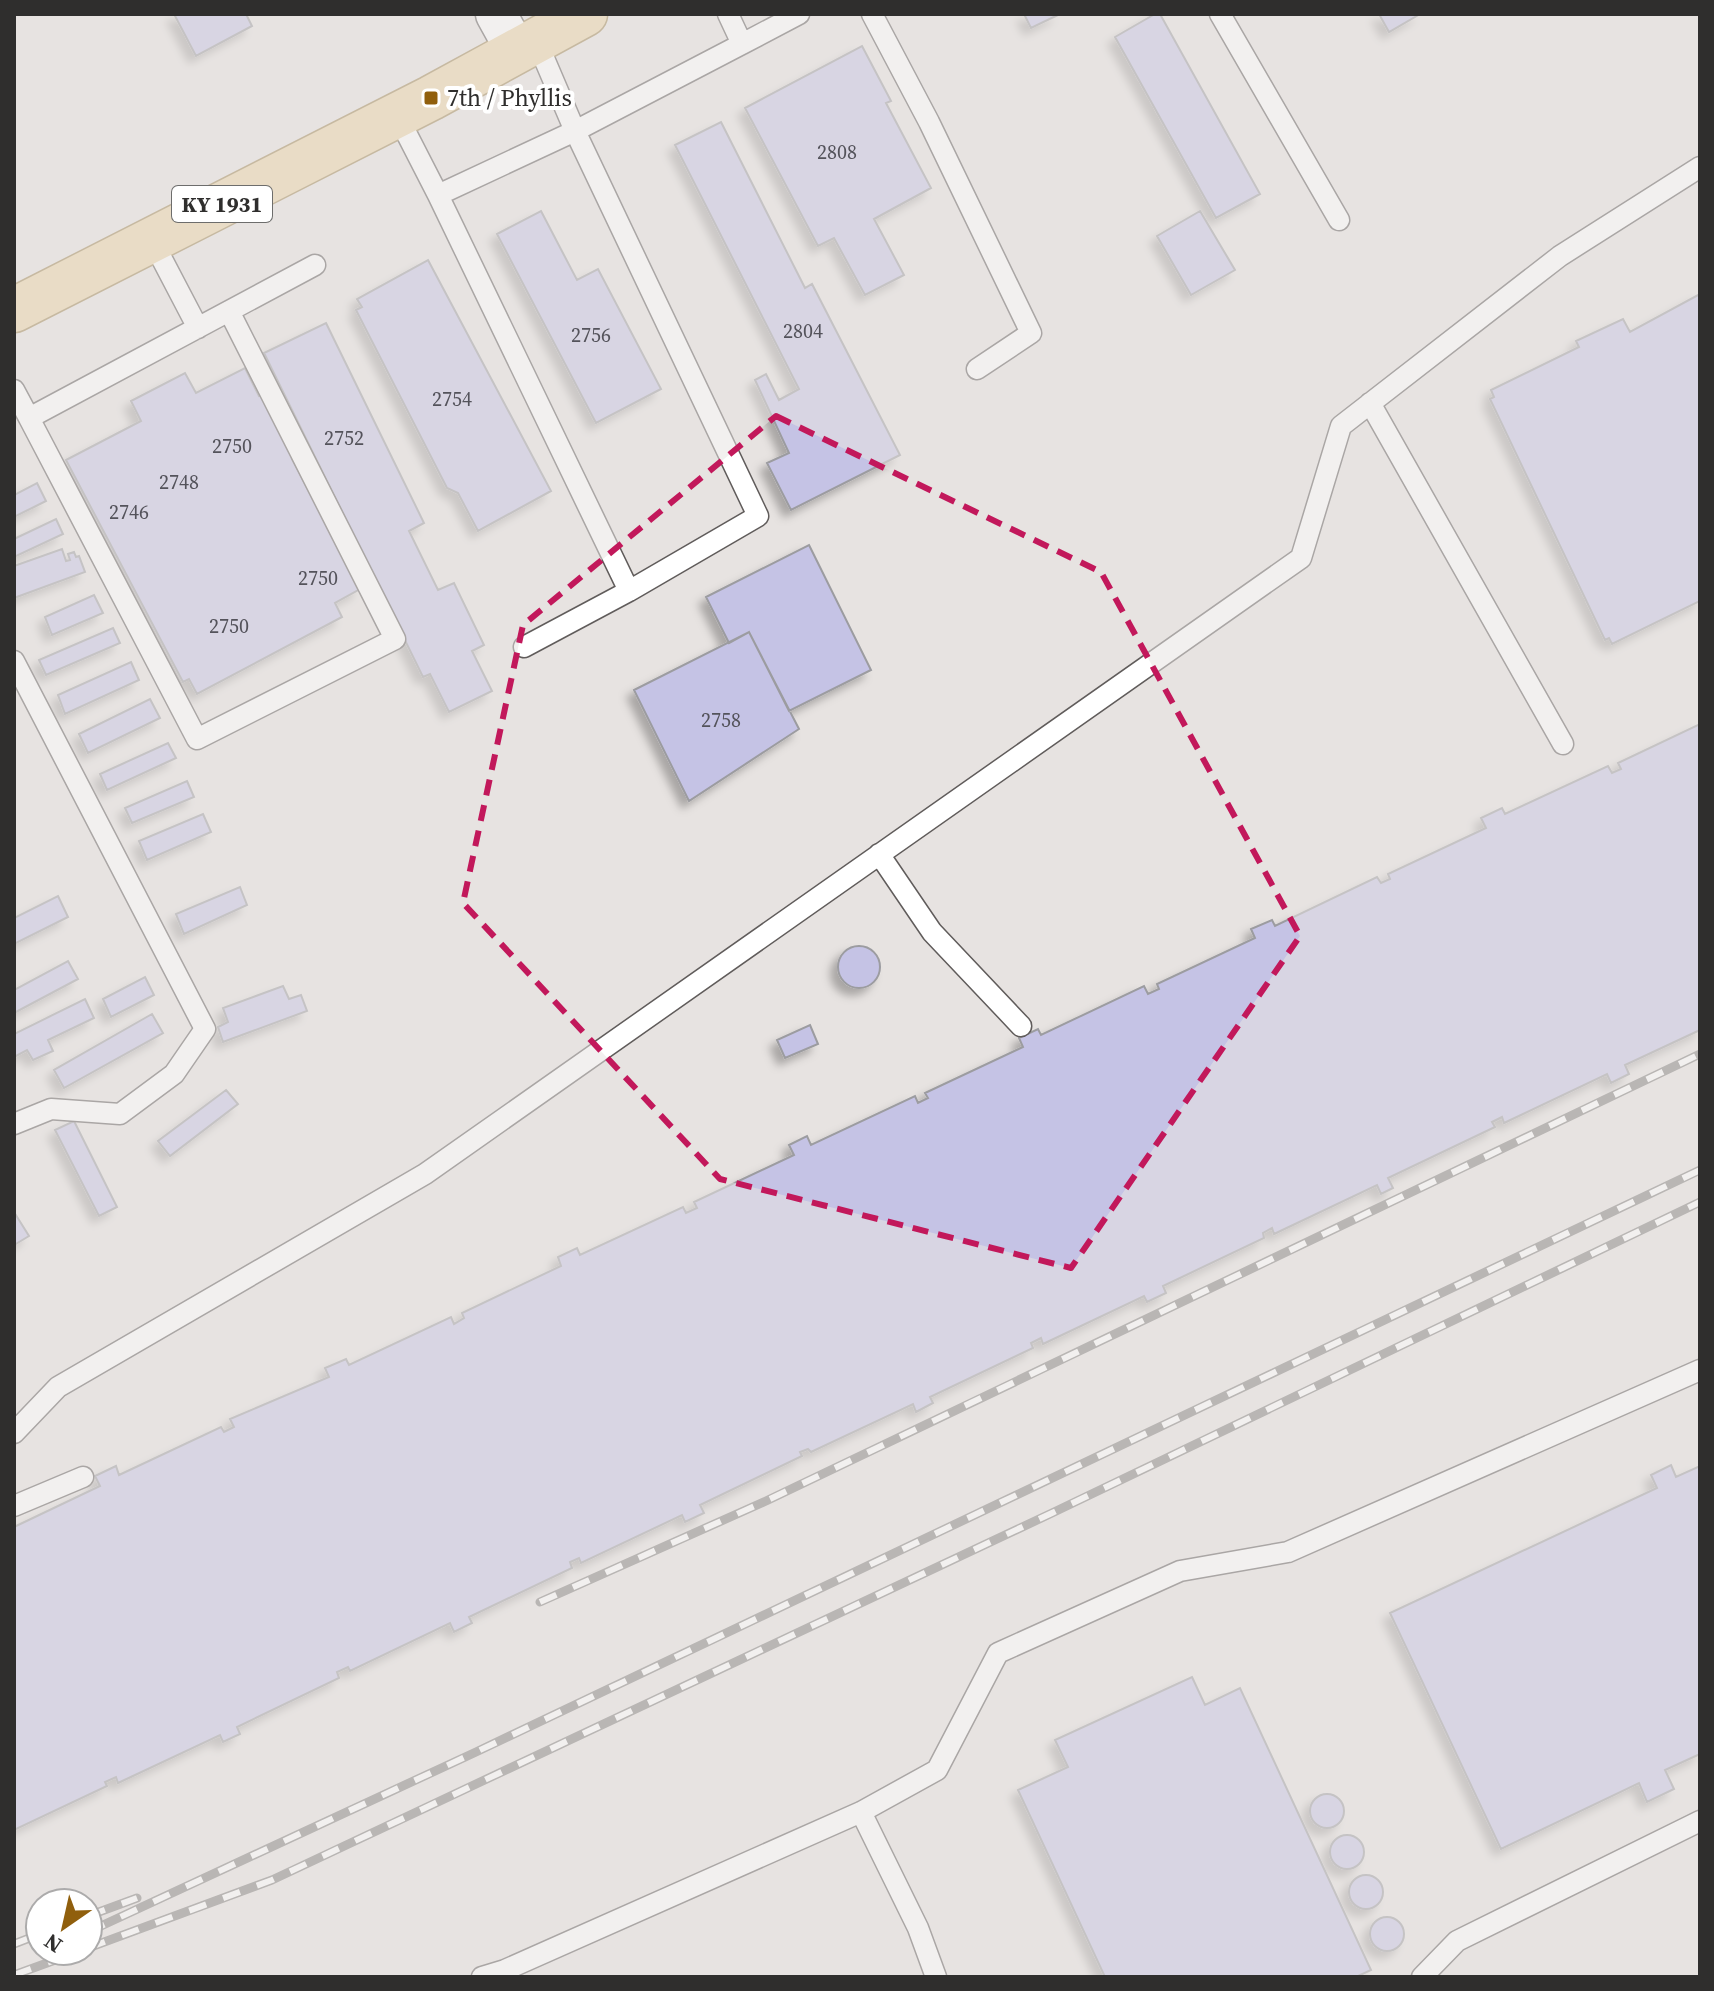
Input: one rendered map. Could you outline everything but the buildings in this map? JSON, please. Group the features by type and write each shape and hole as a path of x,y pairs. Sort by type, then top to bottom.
{"main road":[{"name":"KY 1931","path":"14,310 397,115 585,14"}],"street":[{"path":"496,14 527,47"}],"lane":[{"path":"728,14 742,44"},
{"path":"438,195 575,131 799,14"},
{"path":"872,14 929,122 1031,333 977,369"},
{"path":"1220,14 1339,220"},
{"path":"524,647 629,591 758,516 575,131 527,47"},
{"path":"397,115 629,591"},
{"path":"14,1433 58,1387 425,1174 1301,558 1341,426 1560,256 1700,167"},
{"path":"152,240 198,328"},
{"path":"29,418 315,265"},
{"path":"14,390 197,739 395,639 229,311"},
{"path":"1370,403 1563,744"},
{"path":"14,661 205,1029 174,1074 120,1114 51,1109 15,1121"},
{"path":"879,854 932,932 1021,1026"},
{"path":"482,1977 505,1970 861,1812 937,1770 998,1653 1180,1571 1288,1552 1700,1370"},
{"path":"14,1506 83,1477"},
{"path":"861,1812 918,1928 936,1977"},
{"path":"1422,1977 1457,1941 1700,1821"}],"highlighted area":[{"path":"776,416 1101,572 1300,936 1071,1268 720,1179 463,903 523,625"}],"railway":[{"path":"540,1602 766,1501 1700,1054"},
{"path":"104,1925 476,1752 1700,1170"},
{"path":"104,1942 272,1880 1052,1513 1700,1202"},
{"path":"104,1910 137,1898"},
{"path":"14,1944 24,1940"},
{"path":"14,1975 36,1967"}],"place":[{"name":"7th / Phyllis","path":"431,98"}]}
